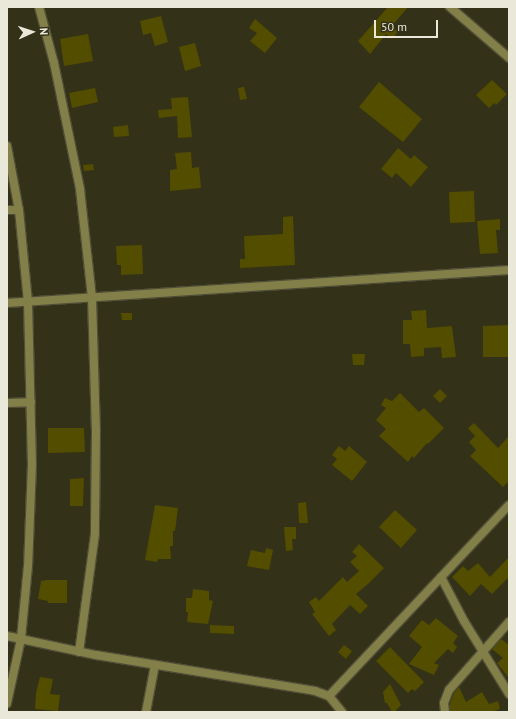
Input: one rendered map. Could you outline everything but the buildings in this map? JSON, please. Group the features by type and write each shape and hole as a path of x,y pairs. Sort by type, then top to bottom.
{"street":[{"path":"39,7 54,63 80,189 92,298 96,430 95,534 79,652"},
{"path":"450,7 509,58"},
{"path":"7,146 19,210 28,302 32,464 29,542 21,639 7,703"},
{"path":"7,210 19,210"},
{"path":"7,303 509,270"},
{"path":"7,403 30,402"},
{"path":"328,696 509,505"},
{"path":"441,577 482,652 509,694"},
{"path":"444,712 444,703 449,690 509,622"},
{"path":"7,636 79,652 315,691 328,696 342,712"},
{"path":"146,712 155,665"}]}
